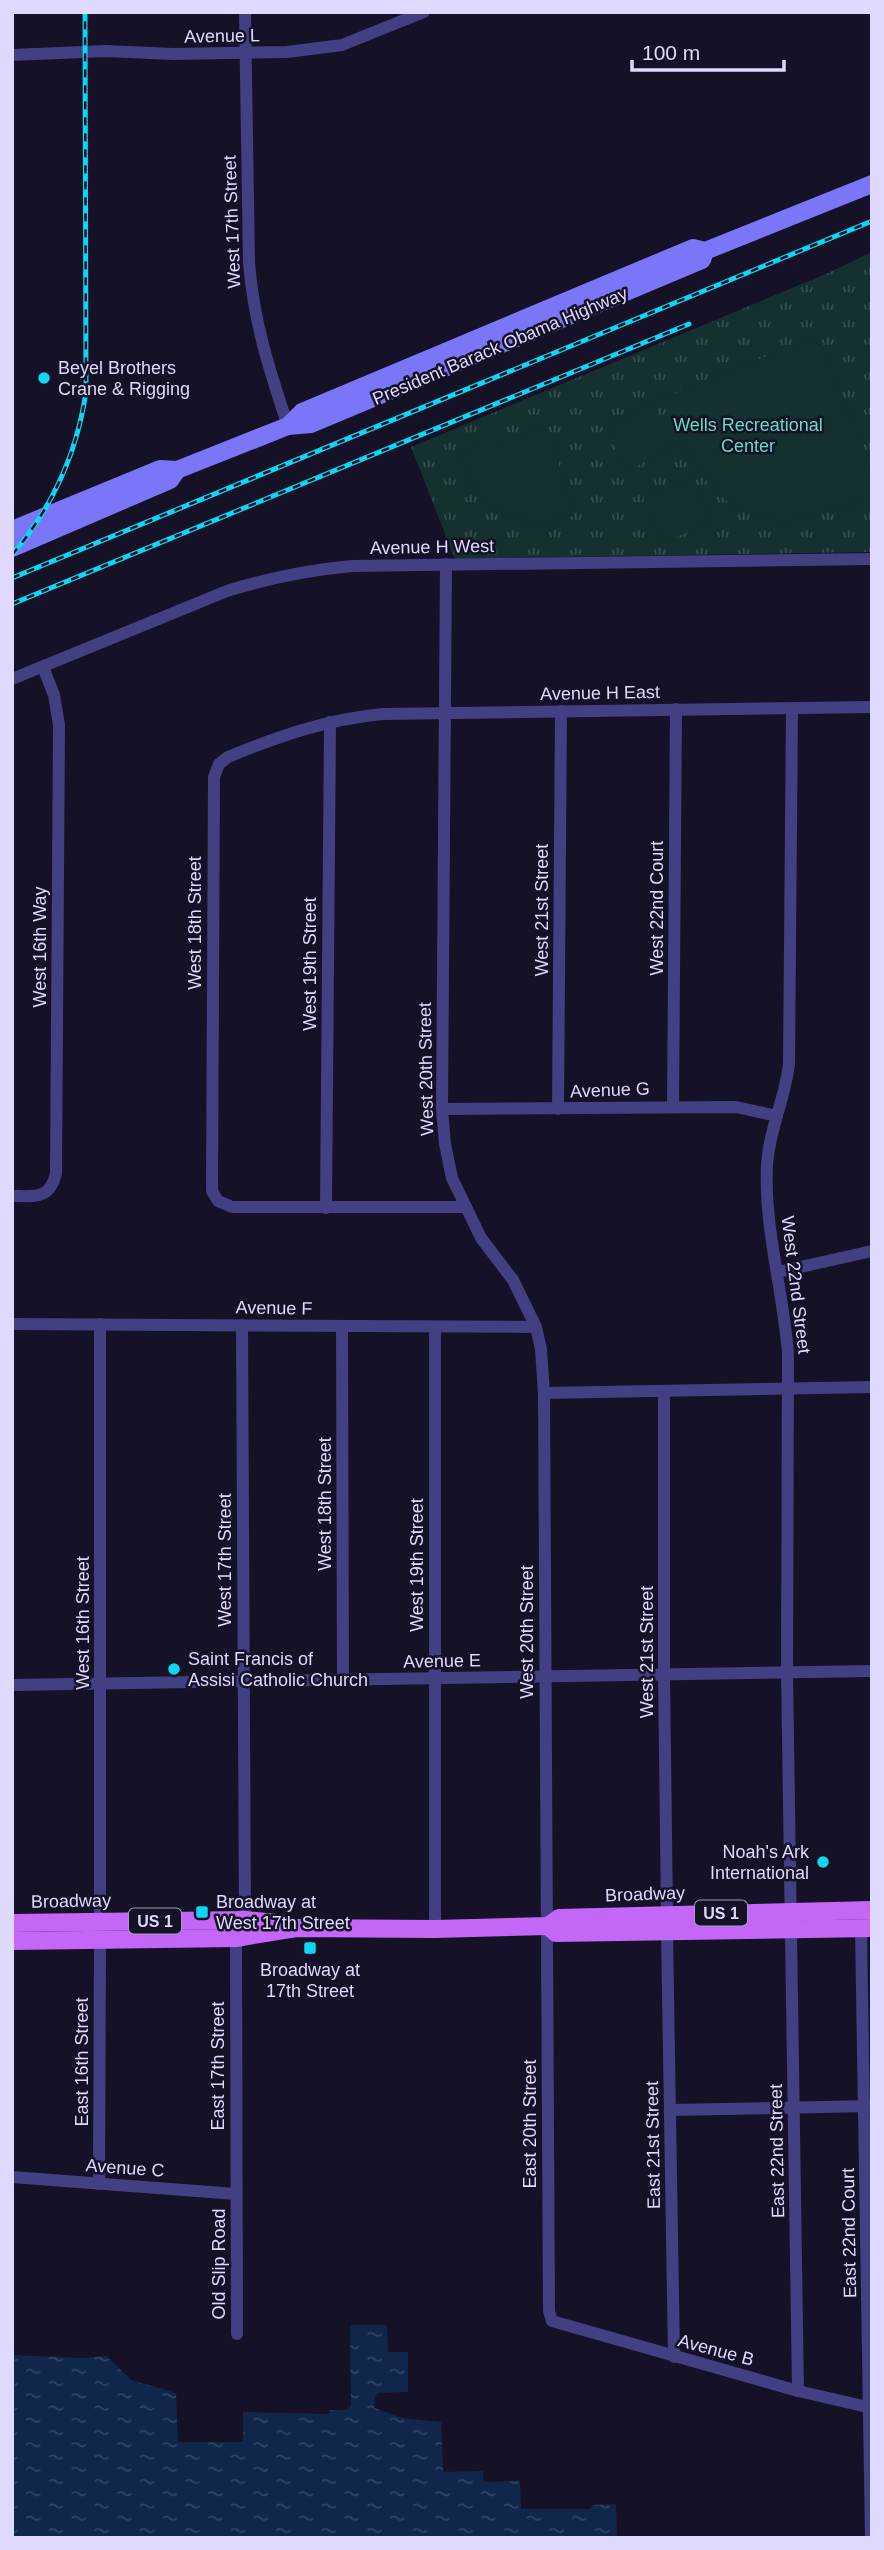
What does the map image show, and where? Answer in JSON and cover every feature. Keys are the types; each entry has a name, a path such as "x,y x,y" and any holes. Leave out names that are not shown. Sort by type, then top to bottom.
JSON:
{"main road":[{"name":"President Barack Obama Highway","path":"12,530 160,469 177,470 288,426 311,424 702,260 705,251 872,184"},
{"name":"President Barack Obama Highway","path":"12,548 170,480 177,470"},
{"name":"Broadway","path":"667,1923 792,1911 872,1910"},
{"name":"Broadway","path":"12,1923 100,1931 236,1938 296,1928 435,1929 548,1926 559,1918 792,1930 867,1928"},
{"name":"Broadway","path":"12,1941 245,1920 282,1922 296,1928"}],"street":[{"name":"West 17th Street","path":"245,12 251,293 261,346 288,426"},
{"name":"Avenue L","path":"12,55 106,51 287,52 342,46 424,12"},
{"name":"Avenue H West","path":"12,679 199,602 258,581 289,574 352,566 872,559"},
{"name":"West 20th Street","path":"446,564 442,1109 452,1178 481,1238 519,1289 536,1326 541,1349 544,1393 544,1677 548,1926"},
{"name":"West 16th Way","path":"12,1196 44,1194 54,1183 56,1173 60,725 54,695 43,667"},
{"name":"Avenue H East","path":"330,722 383,714 445,712 872,707"},
{"name":"West 22nd Street","path":"792,708 789,1064 785,1090 772,1131 767,1167 770,1224 786,1319 789,1389 787,1673 792,1911"},
{"name":"West 22nd Court","path":"673,1106 676,709"},
{"name":"West 21st Street","path":"558,1109 561,711"},
{"name":"West 18th Street","path":"326,1208 232,1207 218,1201 211,1184 215,770 228,757 278,737 330,722"},
{"name":"West 19th Street","path":"326,1208 330,722"},
{"name":"Avenue G","path":"442,1109 736,1107 777,1116"},
{"path":"326,1208 466,1208"},
{"path":"778,1272 872,1251"},
{"name":"Avenue F","path":"12,1324 536,1326"},
{"name":"West 16th Street","path":"100,1324 100,1931"},
{"name":"West 17th Street","path":"242,1325 245,1920"},
{"name":"West 18th Street","path":"341,1326 343,1681"},
{"name":"West 19th Street","path":"435,1327 435,1929"},
{"path":"544,1393 872,1387"},
{"name":"West 21st Street","path":"664,1391 667,1923"},
{"name":"Avenue E","path":"12,1685 872,1671"},
{"name":"East 22nd Street","path":"792,1911 798,2390"},
{"name":"East 21st Street","path":"667,1923 674,2357"},
{"name":"East 20th Street","path":"548,1926 549,2298 552,2321"},
{"name":"East 22nd Court","path":"867,1928 871,2538"},
{"name":"East 16th Street","path":"99,2184 100,1931"},
{"name":"East 17th Street","path":"236,1938 236,2194"},
{"path":"670,2110 868,2106"},
{"name":"Avenue C","path":"12,2177 236,2194"},
{"name":"Old Slip Road","path":"236,2194 237,2334"},
{"name":"Avenue B","path":"552,2321 674,2357 870,2407"}],"green space":[{"name":"Wells Recreational Center","path":"872,252 872,552 455,559 411,447 828,273"},
{"path":"809,339 822,346 872,472 872,497 788,521 767,519 747,513 714,489 689,455 660,399"},
{"path":"652,402 675,444 628,471 604,428"},
{"path":"538,430 550,433 573,516 549,522 517,519 499,511 483,499 466,472 459,452"},
{"path":"694,477 712,522 662,543 643,498"}],"water":[{"path":"350,2325 387,2325 388,2352 408,2352 408,2392 378,2393 374,2408 403,2418 441,2422 443,2472 483,2471 484,2482 520,2481 521,2509 591,2509 592,2505 616,2504 617,2538 12,2538 12,2355 82,2358 107,2356 131,2380 176,2393 178,2442 243,2442 243,2412 329,2414 329,2410 347,2410 351,2405"}],"railway":[{"path":"12,555 39,518 61,479 76,437 86,392 85,12"},
{"path":"12,578 872,221"},
{"path":"12,604 689,324"}],"place":[{"name":"Beyel Brothers Crane & Rigging","path":"44,378"},
{"name":"Saint Francis of Assisi Catholic Church","path":"174,1669"},
{"name":"Noah's Ark International","path":"823,1862"},
{"name":"Broadway at West 17th Street","path":"202,1912"},
{"name":"Broadway at 17th Street","path":"310,1948"}]}
